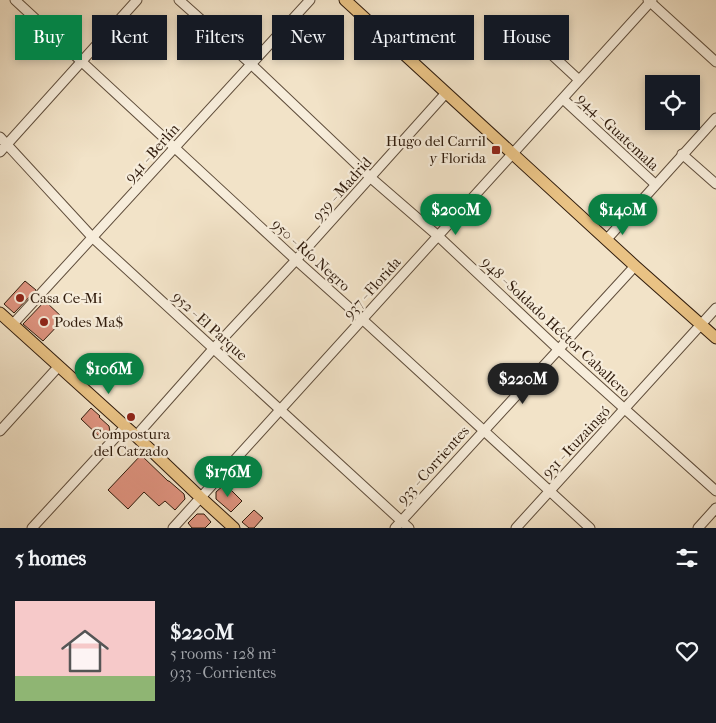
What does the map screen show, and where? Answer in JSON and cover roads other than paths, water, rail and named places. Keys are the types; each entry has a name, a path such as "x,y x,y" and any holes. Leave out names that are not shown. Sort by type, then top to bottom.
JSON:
{"main road":[{"path":"345,0 716,338"},
{"path":"0,313 234,528"}],"street":[{"name":"950 - Río Negro","path":"15,0 590,528"},
{"path":"0,152 137,0"},
{"name":"948 - Soldado Héctor Caballero","path":"179,0 252,65 371,178 438,236 716,491"},
{"name":"941 - Berlín","path":"13,324 310,0"},
{"path":"650,1 716,62"},
{"name":"937 - Florida","path":"173,528 650,1"},
{"name":"944 - Guatemala","path":"557,60 579,80"},
{"name":"939 - Madrid","path":"136,436 446,93"},
{"name":"944 - Guatemala","path":"562,99 655,184"},
{"path":"606,239 716,118"},
{"name":"952 - El Parque","path":"0,137 93,238 281,410 398,524 409,528"},
{"name":"944 - Guatemala","path":"682,154 716,184"},
{"name":"933 - Corrientes","path":"398,524 635,266"},
{"name":"931 - Ituzaingó","path":"516,528 716,308"},
{"path":"0,431 59,366"},
{"path":"32,528 125,427"},
{"path":"698,528 716,508"}],"place":[{"name":"Hugo del Carril y Florida","path":"496,150"},
{"name":"Casa Ce-Mi","path":"20,298"},
{"name":"Podes Ma$","path":"44,322"},
{"name":"Compostura del Catzado","path":"131,417"}]}
